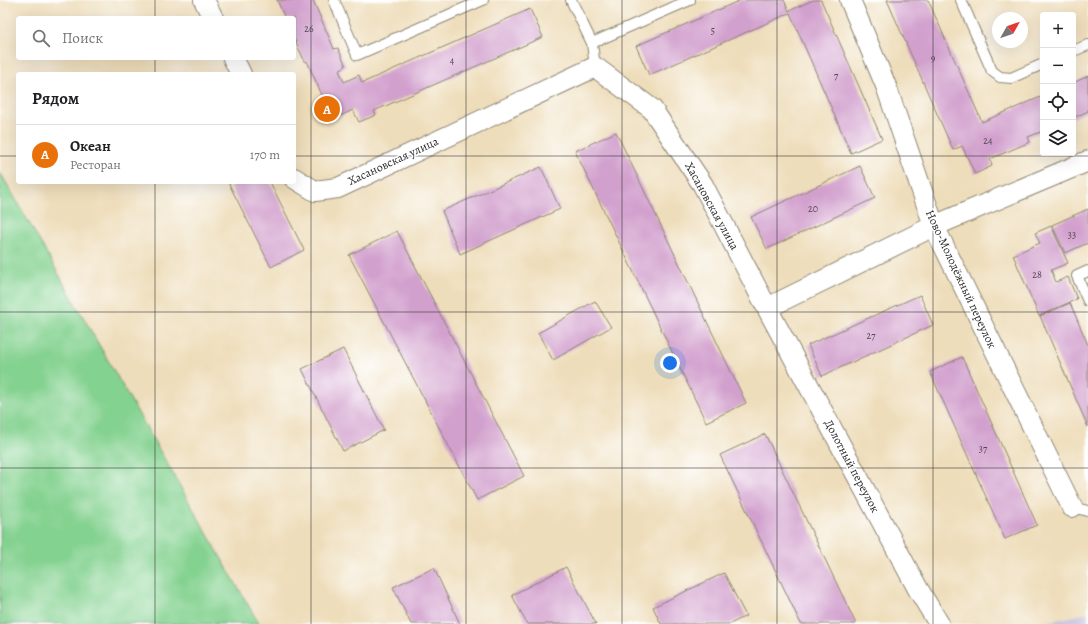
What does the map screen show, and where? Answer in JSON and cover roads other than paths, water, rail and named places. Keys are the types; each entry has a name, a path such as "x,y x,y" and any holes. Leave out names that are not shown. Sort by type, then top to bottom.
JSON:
{"street":[{"path":"204,0 212,16"},
{"name":"Ново-Молодёжный переулок","path":"850,0 886,86 934,226 1080,509"},
{"path":"234,60 240,72"},
{"name":"Хасановская улица","path":"296,179 315,191 338,188 595,67 652,109 703,185 767,308"},
{"path":"767,308 934,226 1088,161"},
{"name":"Долотный переулок","path":"767,308 918,589 939,624"}],"lane":[{"path":"334,0 357,54 483,0"},
{"path":"571,0 592,43 595,67"},
{"path":"592,43 690,0"},
{"path":"961,0 992,71 1000,77 1011,78 1040,65"},
{"path":"1076,50 1088,45"},
{"path":"1088,271 1077,276 1088,301"}],"place":[{"name":"Океан","path":"327,109"}]}
